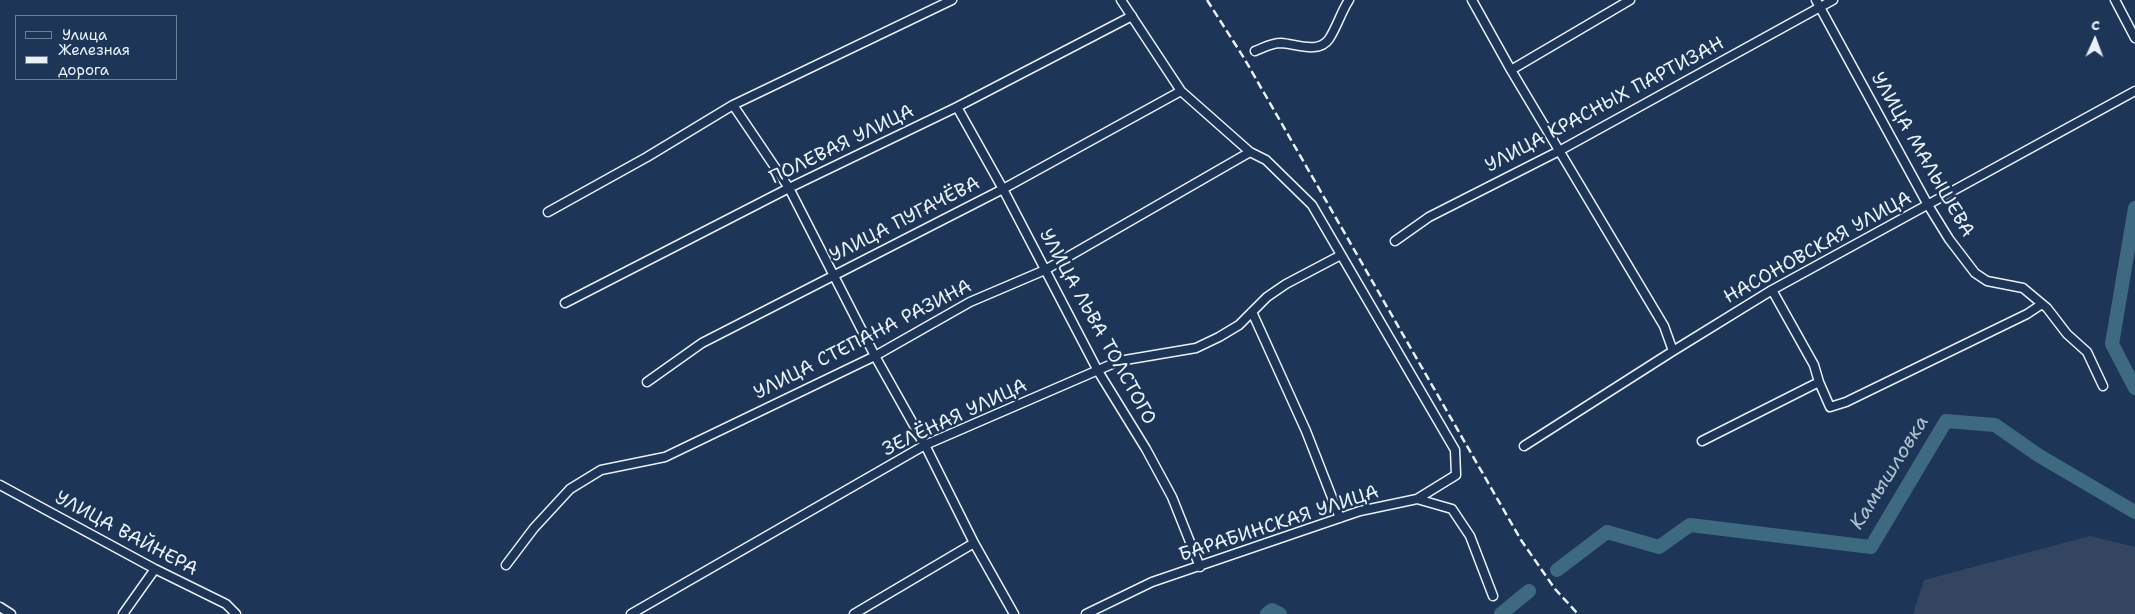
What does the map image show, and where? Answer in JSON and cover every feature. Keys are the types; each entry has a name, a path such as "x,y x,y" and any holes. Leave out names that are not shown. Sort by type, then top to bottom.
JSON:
{"street":[{"path":"548,212 647,157 733,105 952,0"},
{"path":"1121,0 1181,92 1250,152 1266,160 1312,205 1455,450 1456,475 1418,499"},
{"path":"1254,51 1268,45 1280,43 1307,47 1318,46 1329,40 1349,0"},
{"path":"1472,0 1510,70 1664,326 1673,351"},
{"path":"1510,70 1630,0"},
{"name":"УЛИЦА КРАСНЫХ ПАРТИЗАН","path":"1395,241 1429,217 1559,151 1818,4 1832,0"},
{"path":"2115,0 2135,38"},
{"name":"УЛИЦА МАЛЫШЕВА","path":"1818,4 1928,205 1949,239 1975,273 1987,281 2023,288 2042,304 2067,334 2087,352 2102,386"},
{"name":"ПОЛЕВАЯ УЛИЦА","path":"565,302 789,188 957,107 1132,16"},
{"name":"НАСОНОВСКАЯ УЛИЦА","path":"1524,446 1772,290 2135,91"},
{"name":"УЛИЦА ПУГАЧЁВА","path":"647,382 702,343 1003,189 1181,92"},
{"path":"733,105 789,188 875,356 925,445 974,543 1014,614"},
{"name":"УЛИЦА ЛЬВА ТОЛСТОГО","path":"957,107 1003,189 1098,371 1146,449 1172,497 1200,567"},
{"name":"УЛИЦА СТЕПАНА РАЗИНА","path":"506,565 534,528 570,489 601,470 665,457 875,356 970,302 1045,270 1250,152"},
{"name":"ЗЕЛЁНАЯ УЛИЦА","path":"631,614 925,445 1118,361 1196,348 1239,325 1267,296 1341,255"},
{"path":"1772,290 1814,365 1830,407 1846,402 2027,314 2042,304"},
{"path":"1252,312 1306,431 1340,518"},
{"path":"1702,441 1819,382"},
{"name":"УЛИЦА ВАЙНЕРА","path":"0,485 155,569 226,604 236,614"},
{"name":"БАРАБИНСКАЯ УЛИЦА","path":"1086,614 1152,582 1360,511 1418,499 1452,509 1470,536 1493,596"},
{"path":"854,614 974,543"},
{"path":"123,614 155,569"},
{"path":"0,607 11,614"}],"shaded area":[{"path":"2090,536 2135,547 2135,614 1913,614 1924,580"}],"waterway":[{"name":"Камышловка","path":"2135,208 2112,344 2135,388"},
{"name":"Камышловка","path":"1557,570 1607,532 1659,547 1690,525 1871,547 1946,421 1995,425 2038,455 2135,512"},
{"name":"Камышловка","path":"1501,614 1529,591"},
{"name":"Камышловка","path":"1267,614 1272,610 1280,614"}],"railway":[{"path":"1207,0 1244,58 1521,540 1555,589 1578,614"}]}
